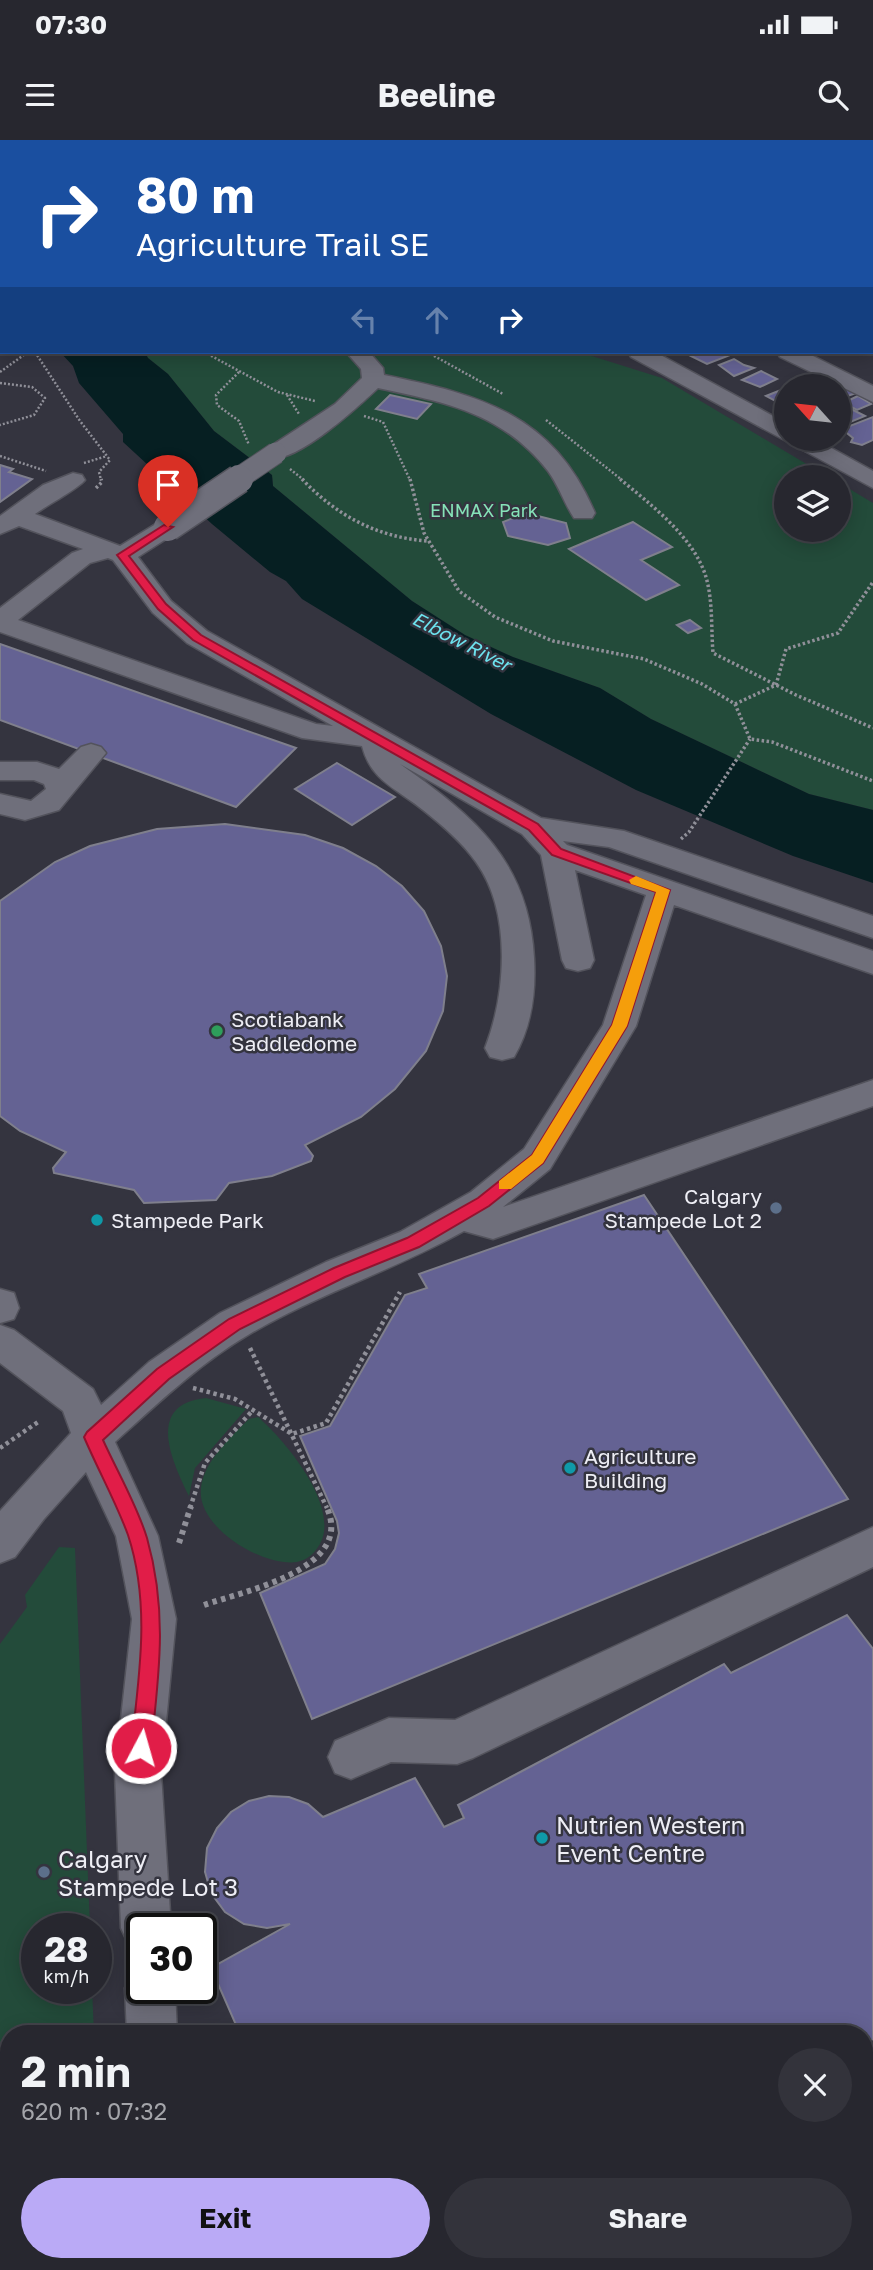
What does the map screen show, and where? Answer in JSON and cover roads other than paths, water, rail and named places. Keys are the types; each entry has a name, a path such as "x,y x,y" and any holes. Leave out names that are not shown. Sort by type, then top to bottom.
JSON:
{"street":[{"path":"359,354 372,368 373,380"},
{"path":"643,354 774,426"},
{"path":"792,354 873,396"},
{"path":"0,622 81,558 116,552 168,527 343,409 373,380"},
{"path":"373,380 484,408 518,431 548,457 576,492 583,513"},
{"path":"821,452 873,481"},
{"path":"8,522 52,490 80,486"},
{"path":"8,522 116,552 162,607 197,637 533,827 556,852 873,963"},
{"path":"0,622 312,732 375,739"},
{"path":"375,739 382,765 435,802 489,858 510,905 520,963 516,1007 502,1048"},
{"path":"0,771 37,771 60,764 84,751 54,802 37,810 14,811 0,803"},
{"path":"37,771 57,779 61,790"},
{"path":"533,827 613,838 873,927"},
{"path":"556,852 578,960"},
{"path":"0,1544 29,1506 93,1437 163,1374 234,1324 339,1273 413,1242 484,1202 537,1159 620,1026 663,890"},
{"path":"460,1215 493,1225 873,1093"},
{"path":"0,1341 74,1394 137,1536 154,1619 138,1773 145,1913"},
{"path":"351,1757 389,1740 457,1742 873,1546"},
{"path":"151,2004 152,2025"}],"water":[{"name":"Elbow River","path":"62,354 146,354 168,374 214,431 272,475 273,486 412,601 465,635 513,657 600,688 651,719 809,794 873,810 873,883 793,856 636,790 491,714 302,599 286,581 270,572 212,524 123,442 123,434 79,383 73,366"}],"place":[{"name":"Scotiabank Saddledome","path":"217,1031"},
{"name":"Calgary Stampede Lot 2","path":"776,1208"},
{"name":"Stampede Park","path":"97,1220"},
{"name":"Agriculture Building","path":"570,1468"},
{"name":"Nutrien Western Event Centre","path":"542,1838"},
{"name":"Calgary Stampede Lot 3","path":"44,1872"}],"park label":[{"name":"ENMAX Park","path":"484,510"}]}
